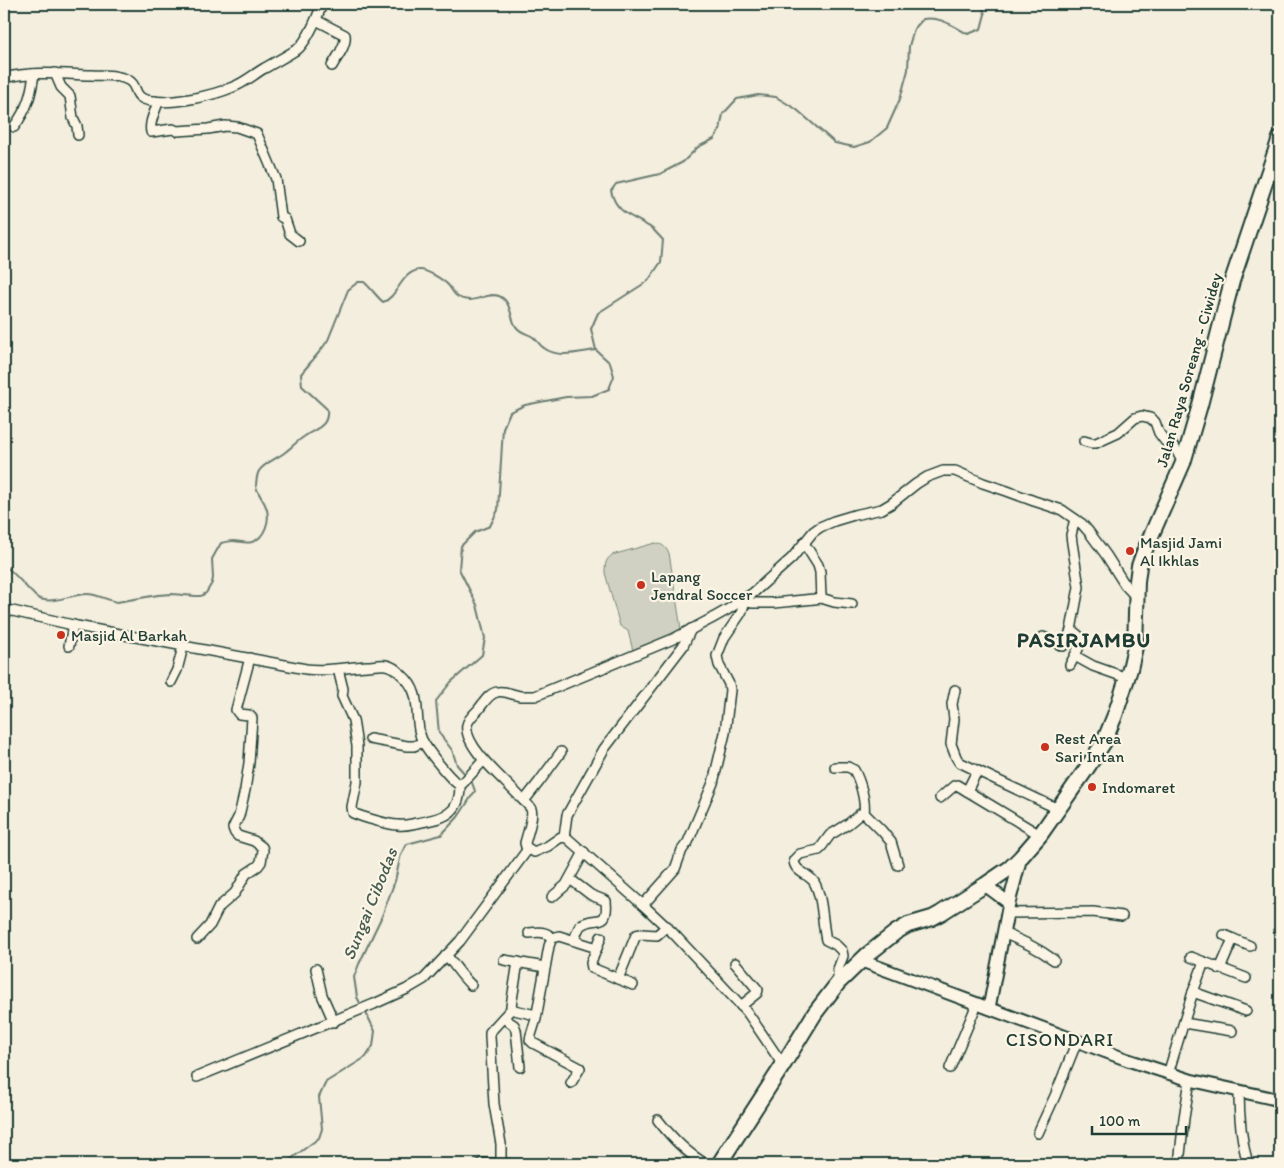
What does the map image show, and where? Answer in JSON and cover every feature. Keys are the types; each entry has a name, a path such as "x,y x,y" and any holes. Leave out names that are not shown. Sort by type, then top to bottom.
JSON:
{"highway":[{"name":"Jalan Raya Soreang - Ciwidey","path":"719,1164 815,1013 838,983 896,932 908,925 932,918 1010,868 1040,835 1104,742 1128,678 1135,648 1137,582 1144,552 1183,463 1232,281 1280,138"}],"main road":[{"path":"989,1008 1008,908 1021,857"},
{"path":"985,885 1008,908"},
{"path":"862,961 1168,1074 1280,1100"}],"street":[{"path":"4,78 16,75 55,73 117,76 129,80 140,97 155,101 190,98 234,86 299,48 316,20 322,4"},
{"path":"316,20 345,35 344,43 332,66"},
{"path":"55,73 61,87 70,96 78,135"},
{"path":"14,128 28,101 34,74"},
{"path":"155,101 157,105 151,120 151,132 173,129 177,131 201,130 226,126 237,127 257,134 276,179 281,217 285,219 290,234 298,241"},
{"path":"1084,441 1091,444 1096,443 1118,433 1135,418 1142,416 1150,418 1155,422 1160,433 1175,448 1183,463"},
{"path":"564,837 538,851 534,852 528,849 526,843 532,812 530,808 509,785 480,765 467,733 467,727 474,713 490,694 502,691 519,696 535,696 673,639 743,601 792,558 813,532 820,527 854,515 882,509 927,477 943,471 955,471 983,483 1062,510 1075,518 1089,532 1125,585 1137,598"},
{"path":"1043,637 1063,646 1071,630 1079,587 1071,535 1075,518"},
{"path":"804,543 818,565 820,572 820,598"},
{"path":"743,601 774,603 820,598 852,604"},
{"path":"643,905 675,869 713,784 724,733 730,690 728,679 719,665 717,656 724,638 740,613 743,601"},
{"path":"5,612 316,671 388,665 405,677 412,687 417,700 420,732 424,742 453,780 463,782"},
{"path":"69,646 73,625"},
{"path":"564,837 567,815 604,749 683,646 692,629"},
{"path":"1070,665 1075,656 1080,637 1071,630"},
{"path":"170,682 177,670 183,647"},
{"path":"1075,656 1093,666 1128,678"},
{"path":"197,939 210,925 219,907 235,893 246,874 258,866 263,850 254,841 238,836 233,828 241,809 251,750 252,718 251,716 239,714 236,710 250,658"},
{"path":"338,669 343,689 342,696 353,720 357,746 357,782 352,807 353,813 397,825 409,825 437,819 448,814 457,804 463,782 480,765"},
{"path":"955,690 952,704 954,719 951,739 952,749 959,762 1058,808"},
{"path":"370,739 407,746 414,746 424,742"},
{"path":"524,801 561,752"},
{"path":"835,767 848,767 854,770 862,792 864,813 882,830 891,842 898,865"},
{"path":"967,791 977,770"},
{"path":"940,798 957,785 1040,835"},
{"path":"838,983 838,969 843,956 842,951 836,944 826,940 816,885 812,879 794,866 793,862 800,854 819,850 830,835 864,813"},
{"path":"564,837 584,852 667,926 741,1006 783,1065"},
{"path":"197,1077 334,1022 407,989 424,979 460,941 528,849"},
{"path":"552,897 563,889 584,852"},
{"path":"570,879 591,895 606,901 607,908 606,916 603,919 581,925 574,940"},
{"path":"1008,908 1093,912 1122,916"},
{"path":"618,979 636,935 657,935 667,926"},
{"path":"530,932 541,932 552,938"},
{"path":"1003,933 1027,942 1054,960"},
{"path":"552,938 559,936 597,948"},
{"path":"601,937 591,963 592,968 633,985"},
{"path":"1220,968 1228,937 1250,946"},
{"path":"519,1050 530,1040 552,938"},
{"path":"446,955 460,975 471,985"},
{"path":"1192,957 1246,978"},
{"path":"504,960 545,967"},
{"path":"501,1164 494,1104 490,1032 512,1008 518,962"},
{"path":"1168,1074 1204,962"},
{"path":"735,963 758,990 741,1006"},
{"path":"316,969 322,995 334,1022"},
{"path":"1194,992 1246,1011"},
{"path":"950,1068 977,1004"},
{"path":"512,1008 536,1015"},
{"path":"503,1018 514,1025 516,1030 520,1067"},
{"path":"1184,1023 1232,1031"},
{"path":"530,1040 532,1044 580,1068 571,1083"},
{"path":"1038,1133 1077,1041"},
{"path":"1178,1164 1190,1080"},
{"path":"1239,1090 1241,1134 1248,1164"},
{"path":"658,1120 682,1148 706,1164"},
{"path":"482,1164 511,1164"}],"shaded area":[{"name":"Lapang Jendral Soccer","path":"655,543 664,546 669,553 681,629 680,632 633,651 628,631 620,626 605,573 605,565 612,555"}],"waterway":[{"name":"Sungai Cibodas","path":"466,775 457,765 452,750 439,733 436,701 451,682 482,655 485,638 477,605 459,569 461,546 475,532 490,526 498,510 503,428 510,412 525,405 566,397 592,396 609,389 614,376 610,363 596,350 591,329 598,313 648,281 661,262 663,240 650,227 625,213 613,198 611,191 616,184 660,174 683,162 698,147 714,139 720,130 723,114 737,99 758,95 776,97 796,109 835,143 854,147 870,142 887,128 900,99 908,70 909,46 914,29 923,19 929,18 946,22 968,34 981,29 985,14 981,4"},
{"path":"4,568 6,567 10,570 33,594 40,599 46,600 58,600 87,594 117,602 158,595 201,596 206,593 213,578 212,559 221,543 232,541 252,542 260,537 266,527 267,512 256,486 259,471 321,426 326,420 327,409 302,386 301,374 328,340 348,290 358,282 364,282 383,302 392,295 408,275 419,270 426,271 443,281 456,296 464,299 469,300 489,295 503,298 508,305 517,328 533,337 550,351 569,354 596,350"},
{"name":"Sungai Cibodas","path":"361,1005 357,997 354,977 382,916 395,881 401,854 407,844 441,835 458,817 475,791 471,780"},
{"name":"Sungai Cibodas","path":"287,1164 319,1138 322,1129 319,1097 326,1082 366,1057 373,1046 375,1031 365,1011"}],"place":[{"name":"Masjid Jami Al Ikhlas","path":"1130,551"},
{"name":"Lapang Jendral Soccer","path":"641,585"},
{"name":"Masjid Al Barkah","path":"61,635"},
{"name":"Rest Area Sari Intan","path":"1045,747"},
{"name":"Indomaret","path":"1092,787"}],"district":[{"name":"PASIRJAMBU","path":"1084,639"},
{"name":"CISONDARI","path":"1060,1039"}]}
